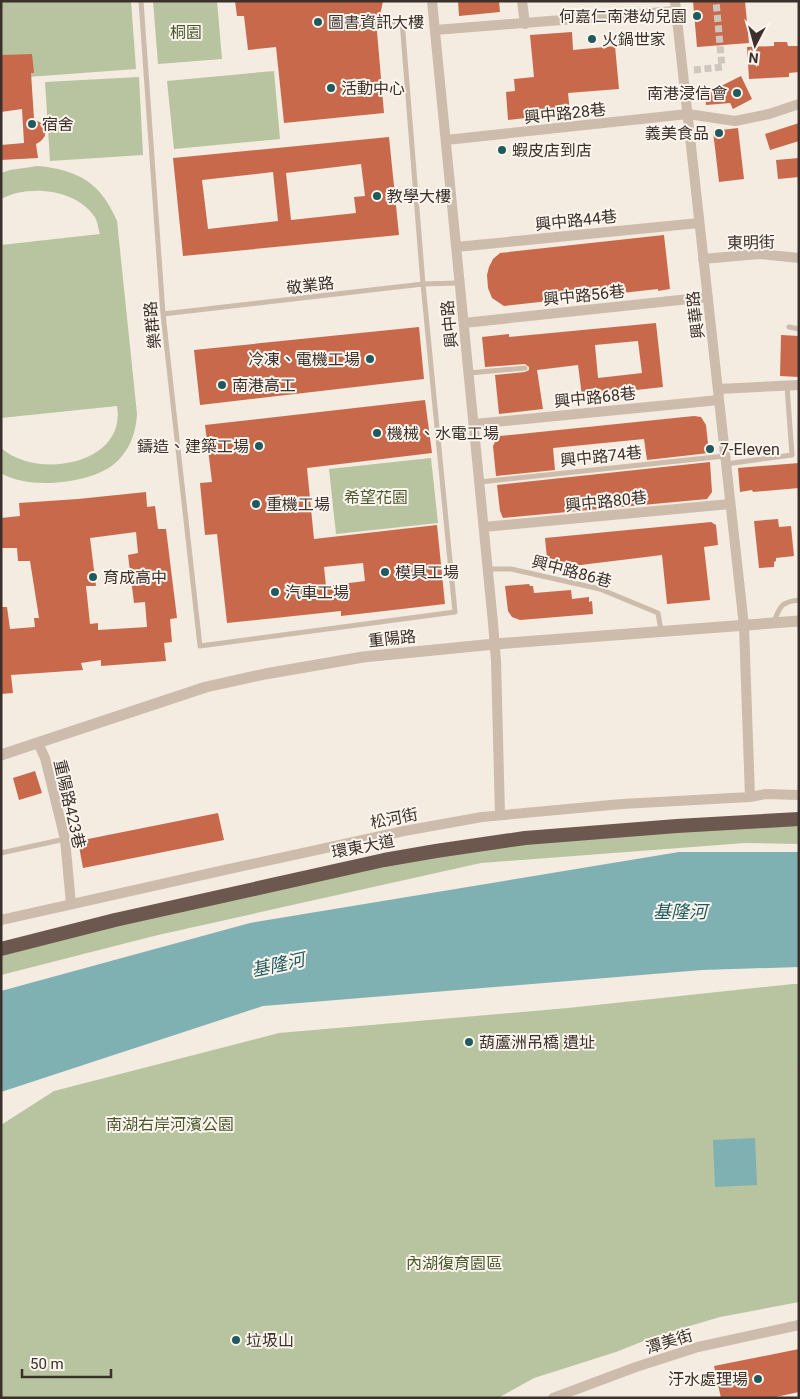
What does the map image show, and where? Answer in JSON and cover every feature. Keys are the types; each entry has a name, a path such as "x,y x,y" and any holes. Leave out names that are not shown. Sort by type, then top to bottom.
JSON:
{"highway":[{"name":"環東大道","path":"1,948 76,928 211,900 312,874 469,844 600,832 799,819"}],"street":[{"name":"興中路","path":"432,1 495,644 500,816"},
{"path":"522,1 524,24"},
{"path":"435,30 524,24 676,6"},
{"name":"興華路","path":"676,6 744,626 750,797"},
{"name":"興中路28巷","path":"446,140 688,114 735,121 769,114 799,104"},
{"name":"興中路44巷","path":"456,247 699,223"},
{"name":"東明街","path":"703,259 759,254 799,258"},
{"name":"興中路56巷","path":"464,323 708,297"},
{"name":"興中路68巷","path":"474,424 787,385 799,386"},
{"name":"興中路80巷","path":"484,528 730,504"},
{"name":"重陽路","path":"1,755 206,687 265,674 363,658 495,644 799,621"},
{"name":"重陽路423巷","path":"38,743 45,758 65,839 71,904"},
{"name":"松河街","path":"1,920 404,831 482,817 622,804 750,797 766,794 799,795"},
{"name":"潭美街","path":"552,1398 636,1366 698,1347 799,1325"}],"lane":[{"name":"樂群路","path":"141,1 163,314 200,646 455,612 423,284"},
{"path":"384,23 402,21 423,284"},
{"name":"敬業路","path":"163,314 423,284 460,282"},
{"path":"788,328 799,329"},
{"path":"469,373 525,368"},
{"path":"787,385 792,455"},
{"name":"興中路74巷","path":"480,482 726,460 799,456"},
{"name":"興中路86巷","path":"488,569 511,569 600,589 658,613 661,631"},
{"path":"773,624 780,606 788,601 799,600"},
{"path":"1,853 65,839"}],"green space":[{"path":"1,1 131,1 136,69 1,79"},
{"name":"桐園","path":"153,1 217,1 222,59 158,64"},
{"path":"274,71 280,139 174,149 167,81"},
{"path":"139,77 143,155 50,161 45,82"},
{"path":"38,166 65,171 87,181 104,197 117,221 137,414 131,442 119,460 113,465 89,477 42,483 26,482 1,473 1,448 17,458 36,463 56,464 76,461 94,454 108,442 116,426 117,406 1,418 1,245 100,234 95,218 86,207 64,195 38,191 12,194 1,199 1,173"},
{"name":"希望花園","path":"431,458 438,523 336,534 329,469"},
{"path":"799,821 799,844 745,843 481,863 158,935 1,975 1,954 86,930 442,851"},
{"name":"內湖復育園區","path":"799,984 799,1302 720,1317 659,1335 616,1352 534,1378 498,1398 1,1398 1,1125 54,1091 279,1033 568,1008"}],"water":[{"name":"基隆河","path":"679,852 799,852 799,967 702,970 263,1006 1,1092 1,991 250,923"},
{"path":"755,1138 757,1185 715,1187 713,1140"}],"building":[{"path":"235,1 383,1 381,11 376,20 384,113 284,123 276,47 248,50 244,16 237,16"},
{"path":"458,1 499,1 500,12 459,16"},
{"path":"693,1 745,1 749,43 697,47"},
{"path":"572,32 573,50 615,46 619,89 568,93 570,113 508,120 506,92 515,91 514,79 534,77 530,35"},
{"path":"774,42 787,42 788,46 799,46 799,72 789,73 789,77 749,79 747,47 774,46"},
{"name":"宿舍","path":"32,54 34,73 31,73 34,119 44,126 45,136 36,144 38,158 1,160 1,145 24,143 22,109 1,112 1,55"},
{"name":"南港浸信會","path":"741,76 752,99 733,109 730,103 706,105 705,92 723,91 721,86"},
{"path":"799,123 799,141 770,150 765,134"},
{"path":"738,128 744,179 719,182 713,131"},
{"name":"教學大樓","path":"389,137 399,235 183,256 173,158","holes":["361,164 365,196 354,197 356,213 291,220 286,173","273,172 278,221 208,229 202,180"]},
{"path":"799,158 799,177 778,179 776,160"},
{"path":"664,235 670,289 504,306 492,298 488,288 487,275 489,267 493,259 500,253"},
{"path":"656,323 663,387 582,396 578,365 537,370 543,409 499,414 495,375 525,372 529,370 529,367 525,364 485,367 482,337 509,334 509,337","holes":["638,341 642,373 598,378 595,345"]},
{"path":"419,327 424,379 200,405 194,350"},
{"path":"781,335 799,336 799,377 780,376"},
{"path":"425,400 432,453 307,468 314,539 437,525 445,604 341,616 341,611 227,623 217,534 205,535 200,483 212,482 205,425","holes":["363,563 365,581 326,586 324,567"]},
{"path":"694,416 701,417 706,425 709,453 647,460 644,439 553,448 555,470 496,476 493,446 500,436"},
{"path":"710,462 712,492 707,499 503,518 500,511 497,485"},
{"path":"799,463 799,488 740,492 738,468"},
{"path":"146,492 147,507 155,506 158,529 166,529 177,618 170,619 172,642 164,643 166,661 101,666 101,660 81,663 83,670 11,675 13,693 1,694 1,607 7,607 10,629 35,627 34,618 39,618 30,561 18,561 17,548 1,548 1,518 20,516 19,503","holes":["136,532 138,553 128,555 134,603 145,602 147,627 98,630 98,623 90,624 86,586 96,586 90,538"]},
{"path":"778,519 779,527 791,526 794,556 776,558 774,567 759,568 754,521"},
{"path":"711,522 716,525 718,545 704,547 710,600 667,604 662,555 548,569 545,538"},
{"path":"529,584 533,586 534,593 571,590 572,599 589,597 589,602 592,601 593,614 520,620 512,617 508,611 505,586"},
{"path":"35,771 42,793 19,800 13,778"},
{"path":"218,813 224,840 83,868 78,841"},
{"name":"汙水處理場","path":"799,1349 799,1392 771,1398 721,1398 714,1366"}],"tunnel":[{"path":"694,70 722,67 716,1"}],"place":[{"name":"何嘉仁南港幼兒園","path":"697,16"},
{"name":"圖書資訊大樓","path":"318,22"},
{"name":"火鍋世家","path":"592,39"},
{"name":"活動中心","path":"331,88"},
{"name":"南港浸信會","path":"737,93"},
{"name":"宿舍","path":"32,124"},
{"name":"義美食品","path":"719,133"},
{"name":"蝦皮店到店","path":"502,150"},
{"name":"教學大樓","path":"377,196"},
{"name":"冷凍、電機工場","path":"370,359"},
{"name":"南港高工","path":"222,385"},
{"name":"機械、水電工場","path":"377,433"},
{"name":"鑄造、建築工場","path":"259,446"},
{"name":"7-Eleven","path":"710,449"},
{"name":"重機工場","path":"256,504"},
{"name":"模具工場","path":"385,572"},
{"name":"育成高中","path":"93,577"},
{"name":"汽車工場","path":"275,592"},
{"name":"葫蘆洲吊橋 遺址","path":"469,1042"},
{"name":"垃圾山","path":"236,1340"},
{"name":"汙水處理場","path":"758,1379"}],"park label":[{"name":"南湖右岸河濱公園","path":"170,1124"}]}
